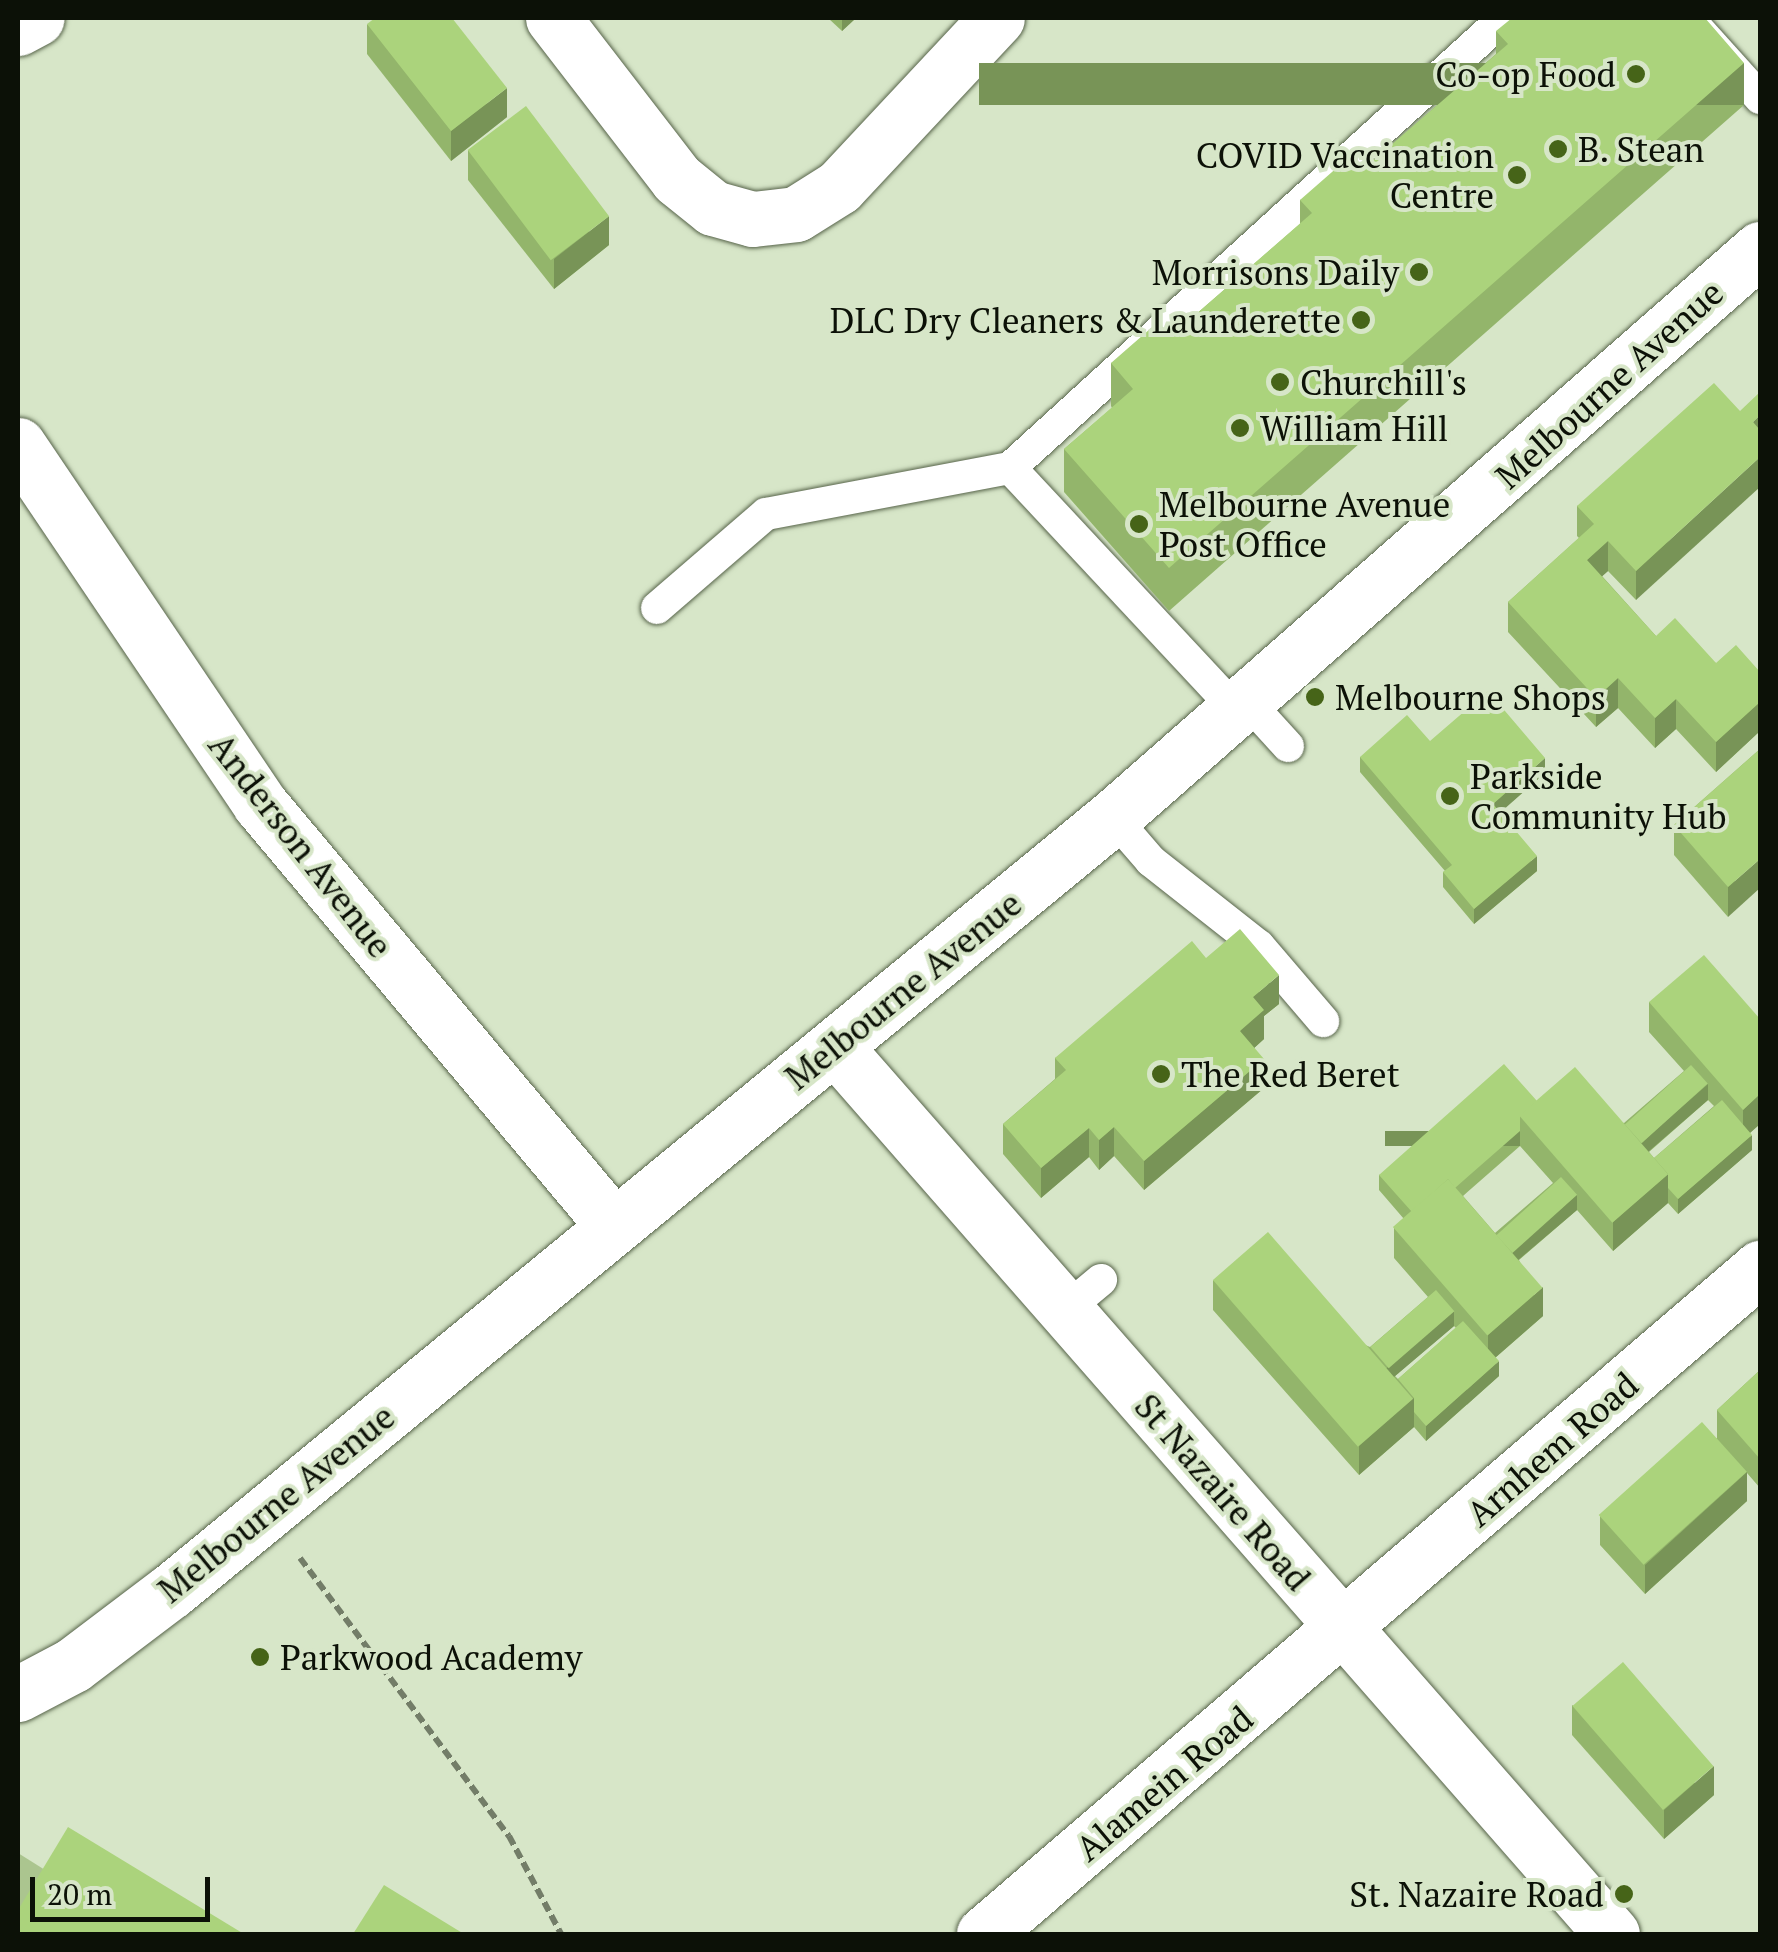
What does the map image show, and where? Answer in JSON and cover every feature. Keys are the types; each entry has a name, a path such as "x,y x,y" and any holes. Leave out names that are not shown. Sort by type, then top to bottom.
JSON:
{"street":[{"path":"18,28 37,18"},
{"path":"553,18 677,179 713,208 753,219 796,214 839,187 998,18"},
{"name":"Melbourne Avenue","path":"18,1694 74,1665 266,1512 1113,817 1760,249"},
{"name":"Anderson Avenue","path":"18,444 260,804 613,1224"},
{"name":"St Nazaire Road","path":"835,1047 1083,1295 1344,1632 1612,1934"},
{"name":"Arnhem Road","path":"1344,1632 1760,1268"},
{"name":"Alamein Road","path":"984,1934 1344,1632"}],"lane":[{"path":"657,608 766,514 1010,468 1504,18"},
{"path":"1688,18 1760,98"},
{"path":"1010,468 1242,705 1288,746"},
{"path":"1113,817 1151,860 1259,946 1323,1022"}],"path":[{"path":"266,1512 509,1836 561,1934"}],"green space":[{"path":"18,1853 53,1875 18,1933"}],"building":[{"path":"375,18 452,18 507,88 451,131 367,24"},
{"path":"1512,18 1705,18 1744,63 1169,568 1064,449 1133,389 1111,363 1158,322 1171,336 1312,213 1300,200 1348,158 1360,172 1508,44 1496,31"},
{"path":"526,106 609,216 551,260 468,150"},
{"path":"1714,383 1740,411 1760,392 1760,415 1753,422 1760,430 1760,457 1636,571 1608,541 1587,560 1656,636 1675,618 1716,663 1736,645 1760,672 1760,702 1716,742 1676,699 1655,718 1618,678 1596,698 1508,602 1594,524 1577,506"},
{"name":"Parkside Community Hub","path":"1488,691 1545,758 1493,804 1537,856 1474,909 1443,872 1452,865 1360,757 1407,715 1430,741"},
{"path":"1760,749 1760,859 1728,887 1674,825"},
{"name":"The Red Beret","path":"1240,929 1279,975 1253,997 1264,1010 1240,1031 1264,1059 1144,1161 1114,1127 1099,1140 1089,1128 1041,1168 1003,1124 1066,1070 1055,1058 1192,941 1206,958"},
{"path":"1704,955 1760,1019 1760,1094 1743,1110 1649,1002"},
{"path":"1504,1064 1537,1101 1520,1116 1520,1131 1455,1188 1448,1179 1412,1212 1379,1175"},
{"path":"1691,1065 1708,1084 1642,1143 1625,1125"},
{"path":"1575,1067 1668,1174 1612,1223 1519,1116"},
{"path":"1722,1100 1752,1135 1678,1199 1668,1188 1668,1174 1654,1158"},
{"path":"1561,1177 1577,1195 1512,1253 1496,1235"},
{"path":"1448,1179 1542,1288 1487,1336 1393,1227"},
{"path":"1268,1232 1413,1399 1358,1447 1213,1280"},
{"path":"1436,1290 1454,1311 1389,1368 1370,1347"},
{"path":"1463,1321 1499,1361 1426,1426 1414,1412 1414,1398 1398,1379"},
{"path":"1760,1370 1760,1459 1717,1410"},
{"path":"1702,1422 1747,1472 1644,1565 1599,1515"},
{"path":"1623,1662 1714,1766 1663,1810 1572,1706"},
{"path":"68,1827 244,1934 18,1934 18,1910"},
{"path":"384,1885 464,1934 353,1934"}],"place":[{"name":"Co-op Food","path":"1636,74"},
{"name":"B. Stean","path":"1558,149"},
{"name":"COVID Vaccination Centre","path":"1517,175"},
{"name":"Morrisons Daily","path":"1419,272"},
{"name":"DLC Dry Cleaners & Launderette","path":"1361,320"},
{"name":"Churchill's","path":"1280,382"},
{"name":"William Hill","path":"1240,428"},
{"name":"Melbourne Avenue Post Office","path":"1139,524"},
{"name":"Melbourne Shops","path":"1315,697"},
{"name":"Parkside Community Hub","path":"1450,796"},
{"name":"The Red Beret","path":"1161,1074"},
{"name":"Parkwood Academy","path":"260,1657"},
{"name":"St. Nazaire Road","path":"1624,1894"}]}
